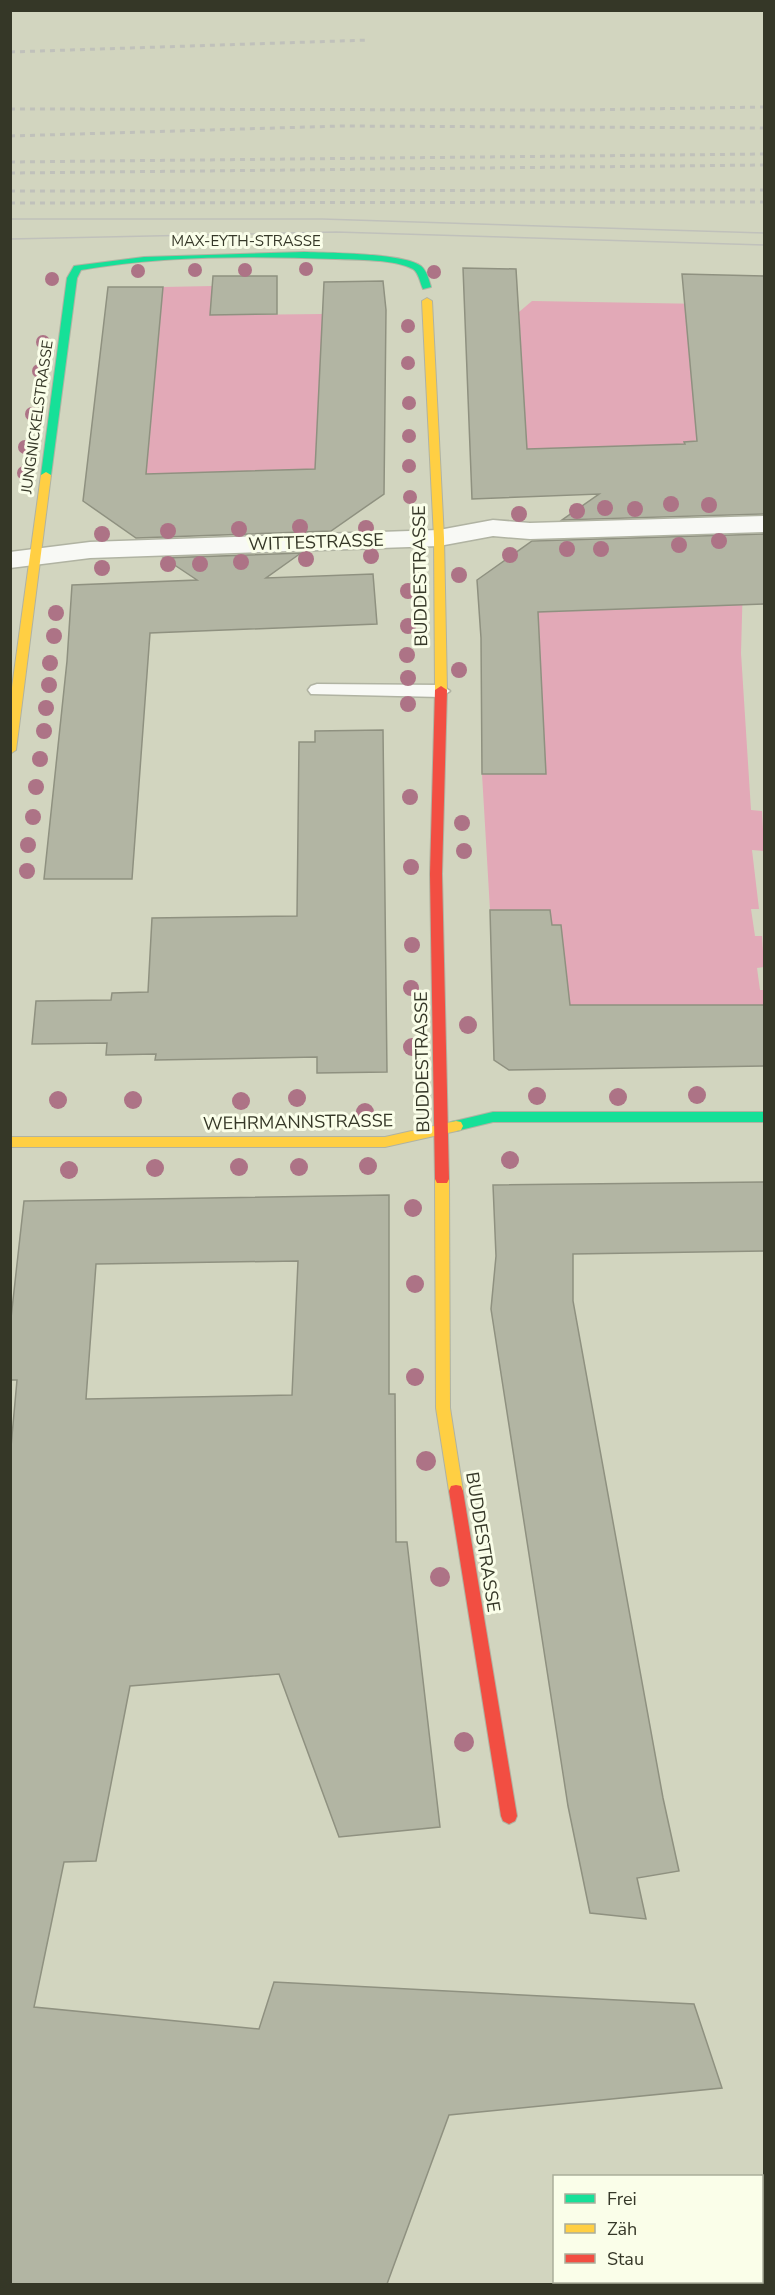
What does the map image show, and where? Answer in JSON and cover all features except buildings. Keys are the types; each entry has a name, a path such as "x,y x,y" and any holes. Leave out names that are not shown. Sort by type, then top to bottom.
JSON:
{"street":[{"name":"MAX-EYTH-STRASSE","path":"77,268 116,260 163,258 340,258 389,261 415,267"},
{"name":"BUDDESTRASSE","path":"415,267 424,275 426,294 439,538 441,691 436,874 442,1130 443,1408 509,1816"},
{"name":"JUNGNICKELSTRASSE","path":"10,750 23,559 72,278 77,268"},
{"name":"WITTESTRASSE","path":"23,559 90,550 439,538 493,528 531,531 765,524"},
{"name":"WEHRMANNSTRASSE","path":"10,1142 385,1143 493,1117 765,1117"}],"lane":[{"path":"317,690 441,691"}],"shaded area":[{"path":"212,286 212,296 227,315 323,314 331,469 146,474 163,287"},
{"path":"532,301 706,304 689,356 699,440 684,442 686,450 558,454 557,448 542,448 537,457 527,457 519,312"},
{"path":"743,580 741,653 751,810 762,811 764,847 764,851 752,850 759,909 751,909 755,936 762,936 764,967 757,968 760,990 764,990 764,1012 568,1012 561,925 552,925 550,910 490,910 482,774 546,774 538,612 733,605"}],"tram line":[{"path":"10,219 322,219 764,233"},
{"path":"10,239 336,232 764,245"}],"railway":[{"path":"10,52 369,40"},
{"path":"10,109 580,110 764,107"},
{"path":"10,136 342,126 764,128"},
{"path":"10,162 764,154"},
{"path":"10,173 764,165"},
{"path":"10,191 764,190"},
{"path":"10,203 764,202"}],"traffic: fast":[{"path":"46,475 72,278 77,268 103,263 194,257 249,255 354,257 393,261 416,267 422,273 426,287"},
{"path":"456,1126 493,1117 764,1117"}],"traffic: slow":[{"path":"427,301 439,538 441,690"},
{"path":"10,750 46,475"},
{"path":"10,1142 385,1142 456,1126"},
{"path":"442,1179 443,1408 456,1491"}],"traffic: jam":[{"path":"441,690 436,874 442,1179"},
{"path":"456,1491 509,1816"}]}
